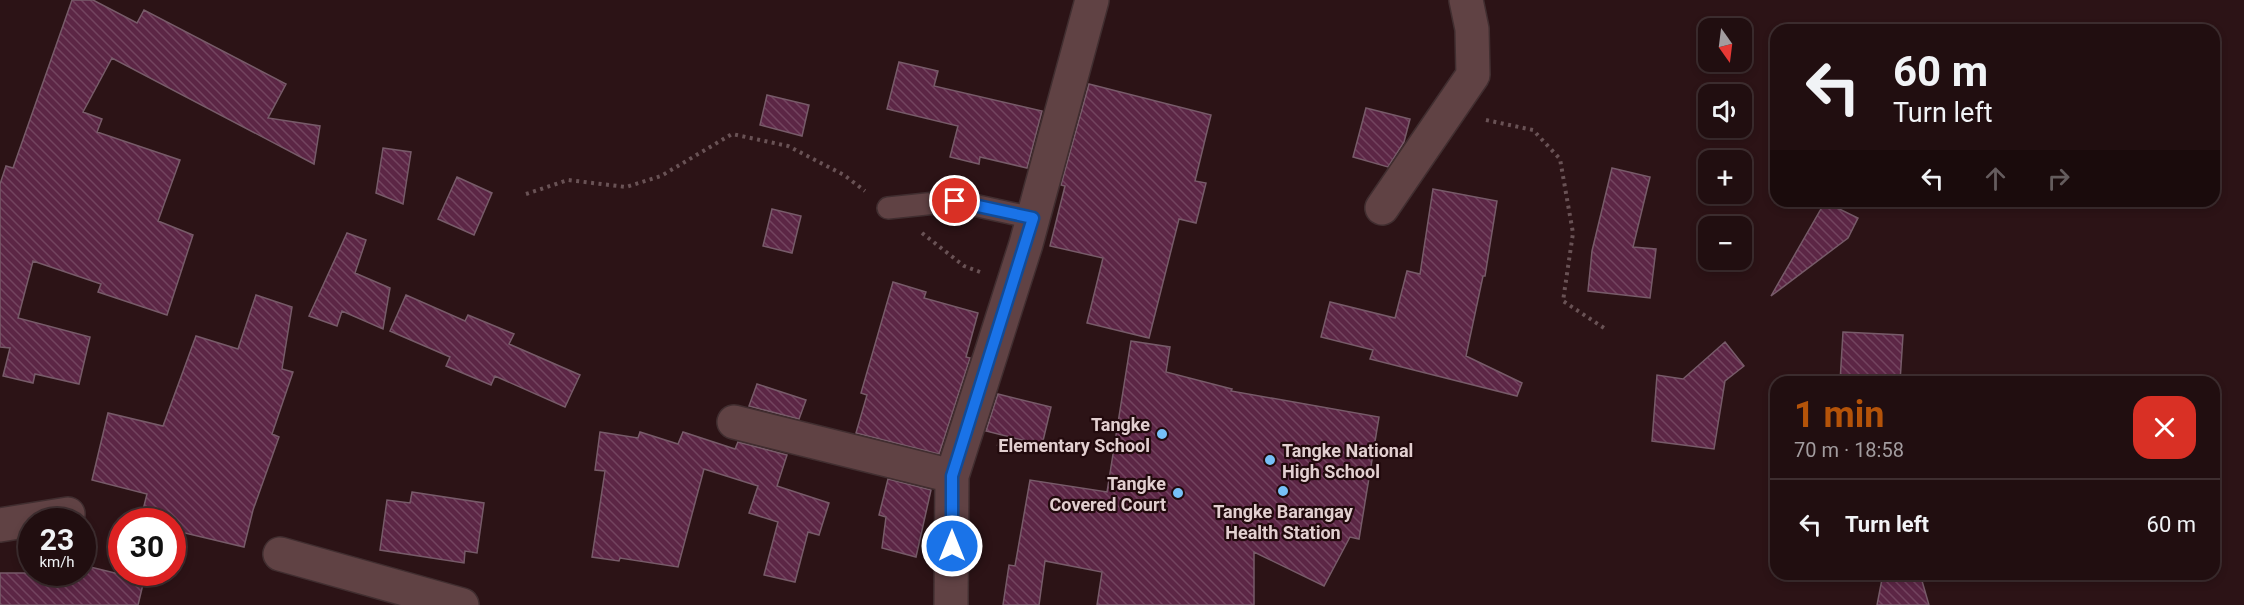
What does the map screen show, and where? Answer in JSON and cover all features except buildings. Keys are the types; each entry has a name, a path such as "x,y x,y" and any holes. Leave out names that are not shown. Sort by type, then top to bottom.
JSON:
{"street":[{"path":"951,605 952,476 1033,218 1092,0"},
{"path":"1382,208 1473,75 1472,29 1466,0"},
{"path":"734,422 952,476"},
{"path":"0,525 18,522"},
{"path":"280,554 462,605"}],"lane":[{"path":"888,208 955,201 1033,218"}],"path":[{"path":"1458,99 1484,120 1533,130 1560,159 1573,233 1563,301 1607,330"},
{"path":"526,194 568,180 626,187 661,176 732,134 788,146 844,175 964,266 1013,284"}],"place":[{"name":"Tangke Elementary School","path":"1162,434"},
{"name":"Tangke National High School","path":"1270,460"},
{"name":"Tangke Barangay Health Station","path":"1283,491"},
{"name":"Tangke Covered Court","path":"1178,493"}],"route":[{"path":"952,546 952,476 1033,218 955,201"}]}
